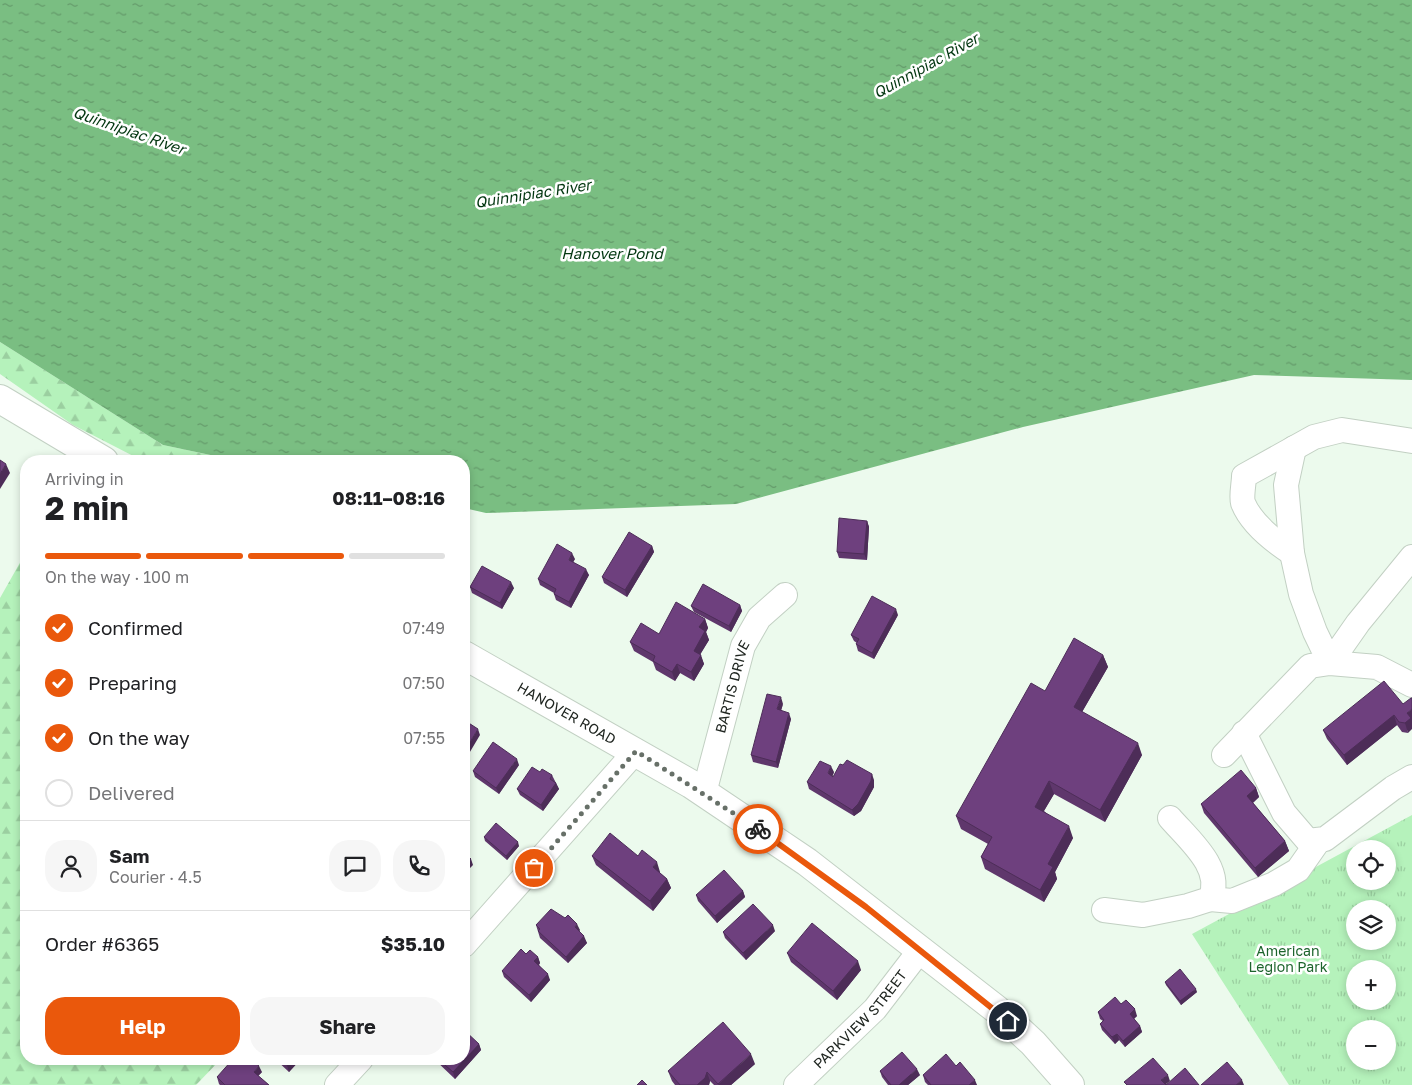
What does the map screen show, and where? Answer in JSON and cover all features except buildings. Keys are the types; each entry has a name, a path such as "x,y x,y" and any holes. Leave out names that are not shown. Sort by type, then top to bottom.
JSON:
{"main road":[{"path":"0,399 94,455"},
{"name":"HANOVER ROAD","path":"470,657 636,751 704,793 807,862 996,1009 1033,1043 1070,1085"}],"street":[{"path":"1292,554 1271,539 1257,524 1243,502 1244,476 1314,437 1342,430 1412,441"},
{"path":"1294,448 1286,485 1292,554 1301,594 1315,632 1330,663"},
{"path":"1330,663 1358,623 1412,557"},
{"name":"BARTIS DRIVE","path":"704,793 742,646 759,618 785,595"},
{"path":"1224,755 1310,666 1330,663 1377,667 1412,686"},
{"path":"1244,733 1284,814 1308,841 1325,839 1393,788 1412,777"},
{"path":"470,939 636,751"},
{"path":"1170,818 1204,856 1211,875 1214,891 1210,899"},
{"path":"1104,910 1143,916 1210,899 1232,901 1274,884 1298,870 1319,840"},
{"name":"PARKVIEW STREET","path":"796,1085 875,1009 921,949"},
{"path":"337,1085 355,1065"}],"green space":[{"path":"0,342 163,445 210,455 131,455 73,425 0,374"},
{"path":"20,563 20,1065 215,1065 196,1085 0,1085 0,598"},
{"name":"American Legion Park","path":"1412,815 1412,1085 1289,1085 1192,934 1346,851 1346,890 1396,890 1396,840 1366,840"}],"water":[{"name":"Hanover Pond","path":"0,0 1412,0 1412,380 1254,375 1023,427 736,504 486,513 470,509 470,455 210,455 163,445 0,342"}],"way so far":[{"path":"534,868 636,751 691,784 758,829"}],"route":[{"path":"758,829 807,862 921,949 996,1009 1008,1021"}],"water label":[{"name":"Quinnipiac River","path":"926,66"},
{"name":"Quinnipiac River","path":"129,131"},
{"name":"Quinnipiac River","path":"533,194"}]}
